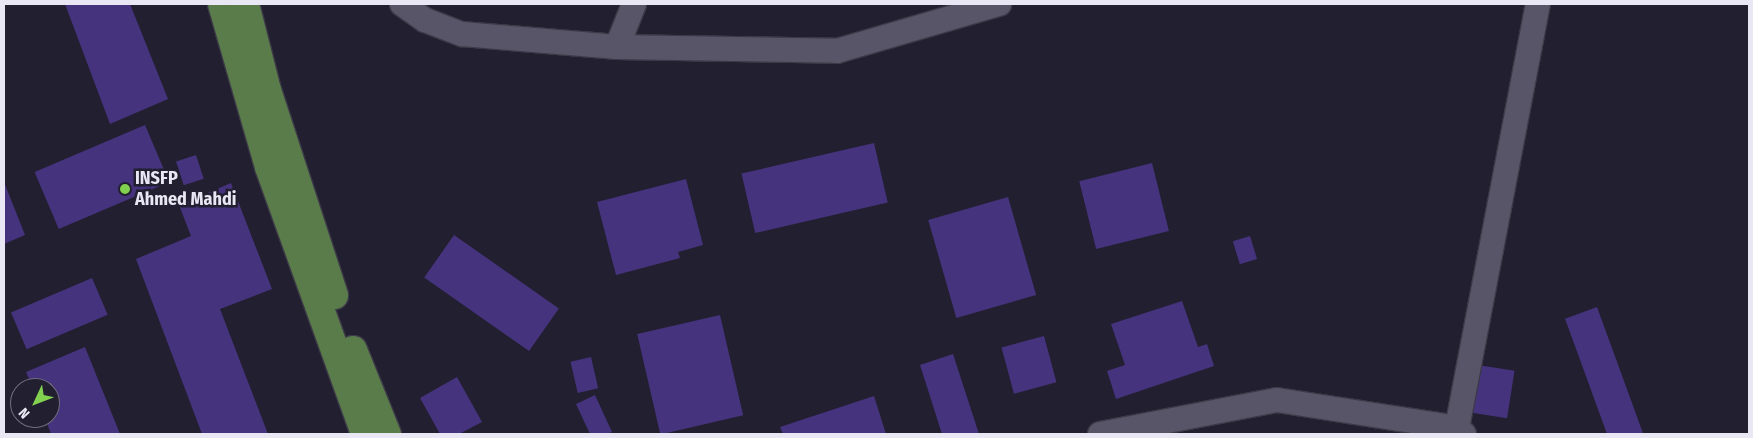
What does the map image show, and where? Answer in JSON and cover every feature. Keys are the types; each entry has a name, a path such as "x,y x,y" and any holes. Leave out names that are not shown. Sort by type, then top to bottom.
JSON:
{"main road":[{"path":"222,4 269,167 365,434"},
{"path":"245,4 268,90 344,326 387,434"}],"lane":[{"path":"402,4 425,20 462,34 616,47 837,52 999,4"},
{"path":"616,47 634,4"},
{"path":"1100,434 1278,400 1461,431 1538,4"}],"building":[{"path":"65,4 130,4 168,99 110,124"},
{"path":"145,125 169,182 59,229 35,172"},
{"path":"874,143 888,202 755,233 741,174"},
{"path":"196,155 204,179 184,185 176,161"},
{"path":"1152,163 1169,231 1096,249 1079,181"},
{"path":"686,179 703,245 678,252 680,258 616,275 597,202"},
{"path":"4,182 25,235 4,244"},
{"path":"231,183 272,289 220,309 268,434 202,434 136,259 191,236 179,205"},
{"path":"1008,197 1036,295 956,318 928,220"},
{"path":"454,235 559,308 529,351 424,278"},
{"path":"1250,236 1257,259 1240,264 1233,241"},
{"path":"92,278 108,315 27,349 11,312"},
{"path":"1182,301 1198,347 1207,344 1214,366 1116,399 1107,371 1125,365 1111,324"},
{"path":"1597,307 1643,434 1607,434 1565,319"},
{"path":"720,315 743,415 660,434 637,334"},
{"path":"1044,336 1056,382 1014,394 1001,347"},
{"path":"85,347 120,434 51,434 49,428 60,428 60,378 29,378 26,372"},
{"path":"953,354 979,434 942,434 920,365"},
{"path":"591,357 598,388 578,393 571,362"},
{"path":"1478,365 1515,371 1507,418 1470,412"},
{"path":"457,377 482,422 459,434 440,434 420,398"},
{"path":"595,395 612,432 607,434 590,434 576,404"},
{"path":"874,396 886,434 783,434 780,427"}],"place":[{"name":"INSFP Ahmed Mahdi","path":"125,189"}]}
